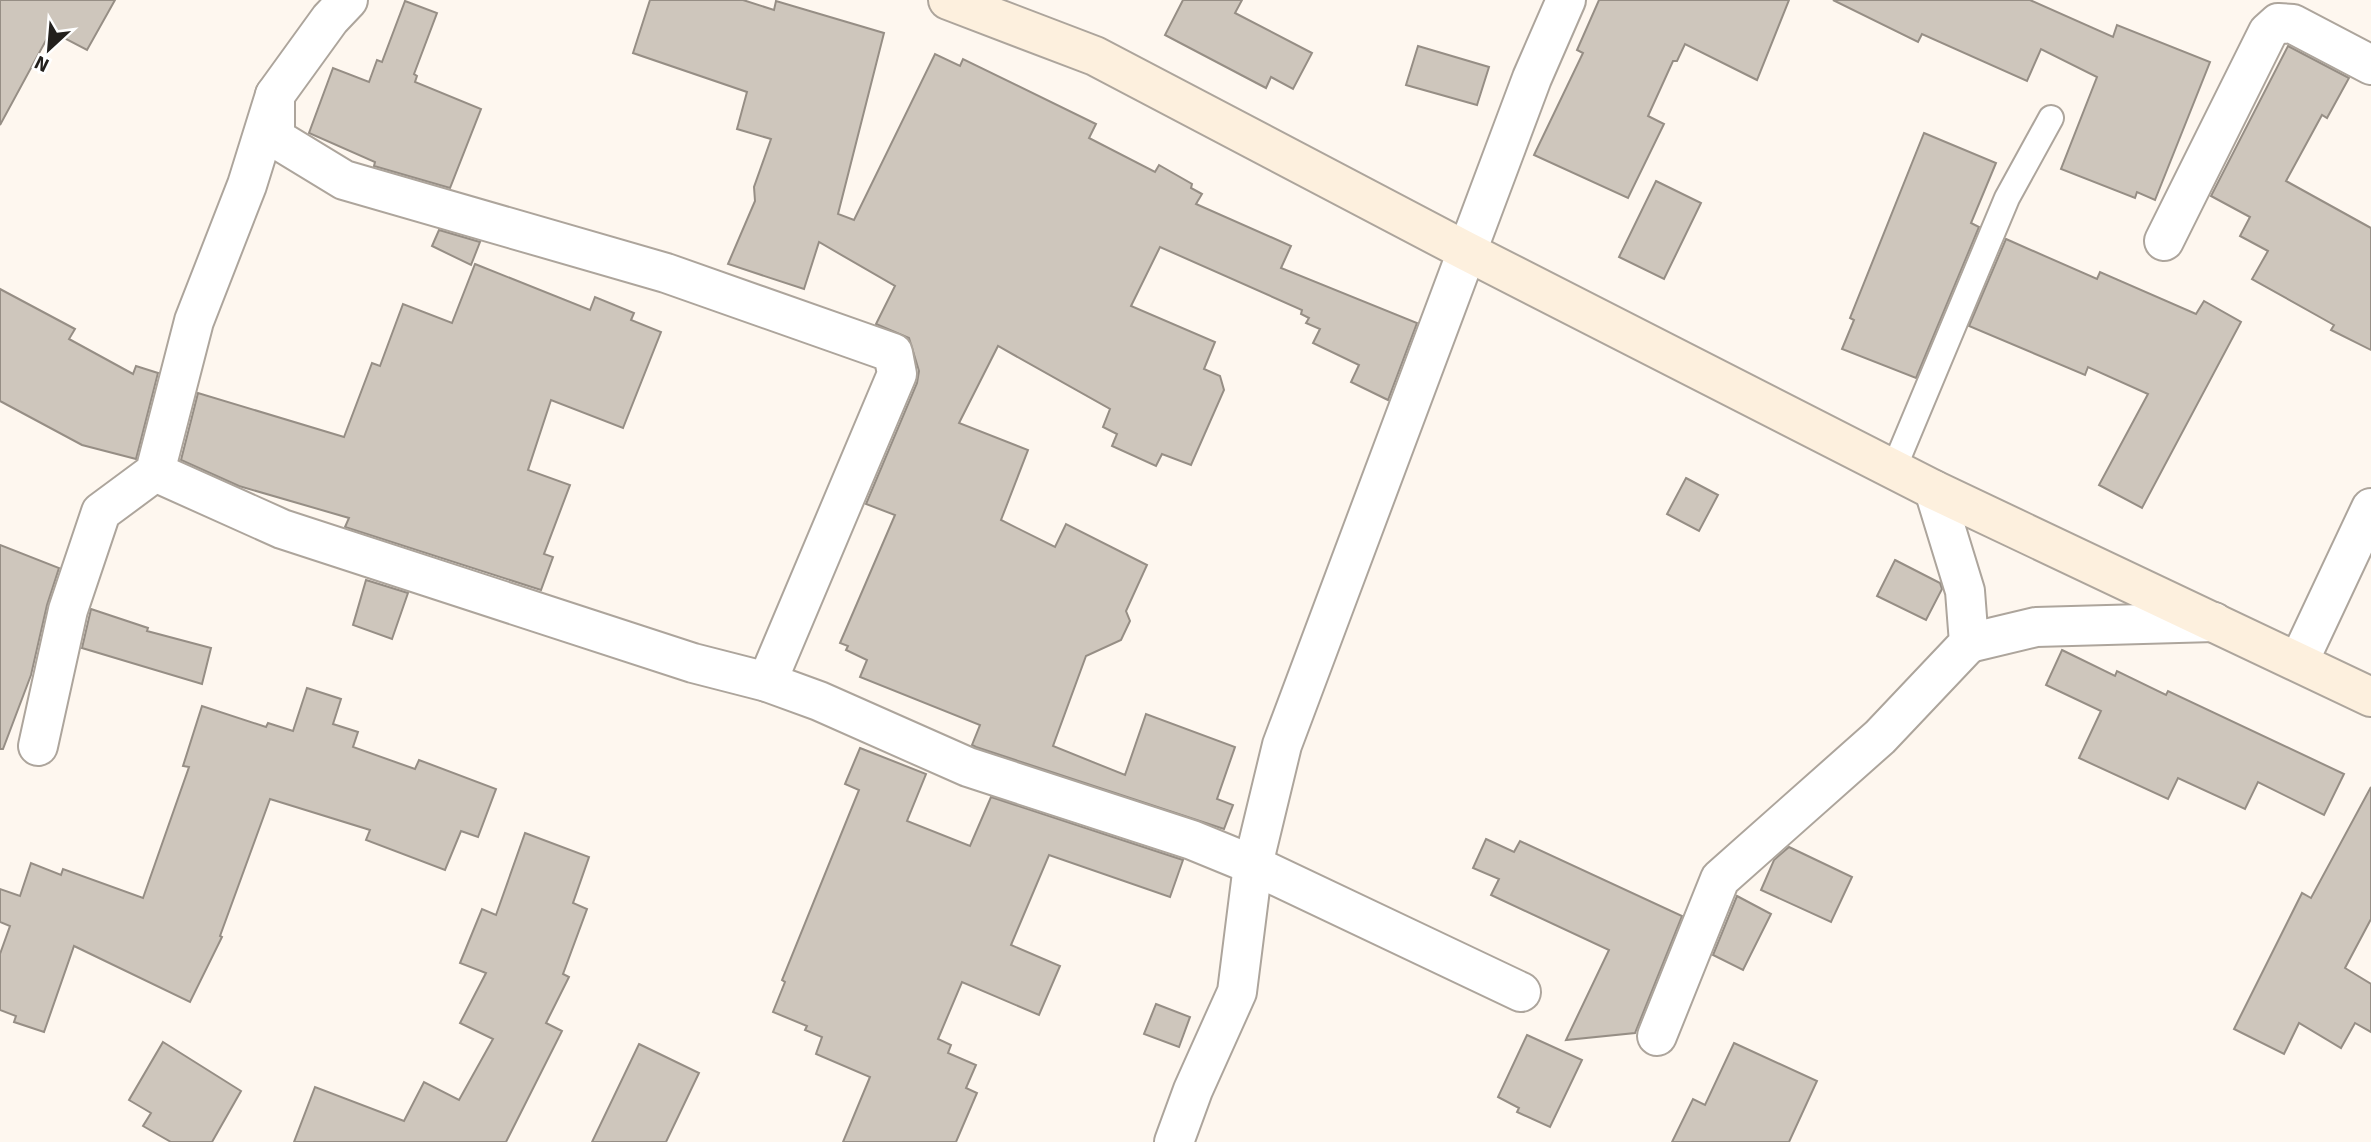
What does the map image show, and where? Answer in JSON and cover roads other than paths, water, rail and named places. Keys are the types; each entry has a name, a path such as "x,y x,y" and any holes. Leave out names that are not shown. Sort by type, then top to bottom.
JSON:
{"main road":[{"path":"948,0 1095,56 1466,251 1934,490 2371,697"}],"street":[{"path":"38,746 68,610 102,512 155,472 194,321 247,185 275,94 330,19 348,0"},
{"path":"1174,1142 1193,1090 1237,992 1252,865 1282,745 1531,78 1566,0"},
{"path":"2164,241 2269,33 2277,23 2293,24 2371,65"},
{"path":"275,94 275,138 344,180 666,273 892,353 897,374 766,682"},
{"path":"155,472 282,529 693,663 766,682 819,701 968,767 1192,840 1252,865 1521,992"},
{"path":"1934,490 1965,591 1969,643"},
{"path":"2299,661 2371,508"},
{"path":"1657,1036 1720,878 1880,737 1969,643 2036,627 2214,622"}],"lane":[{"path":"1895,468 2007,198 2051,118"}]}
